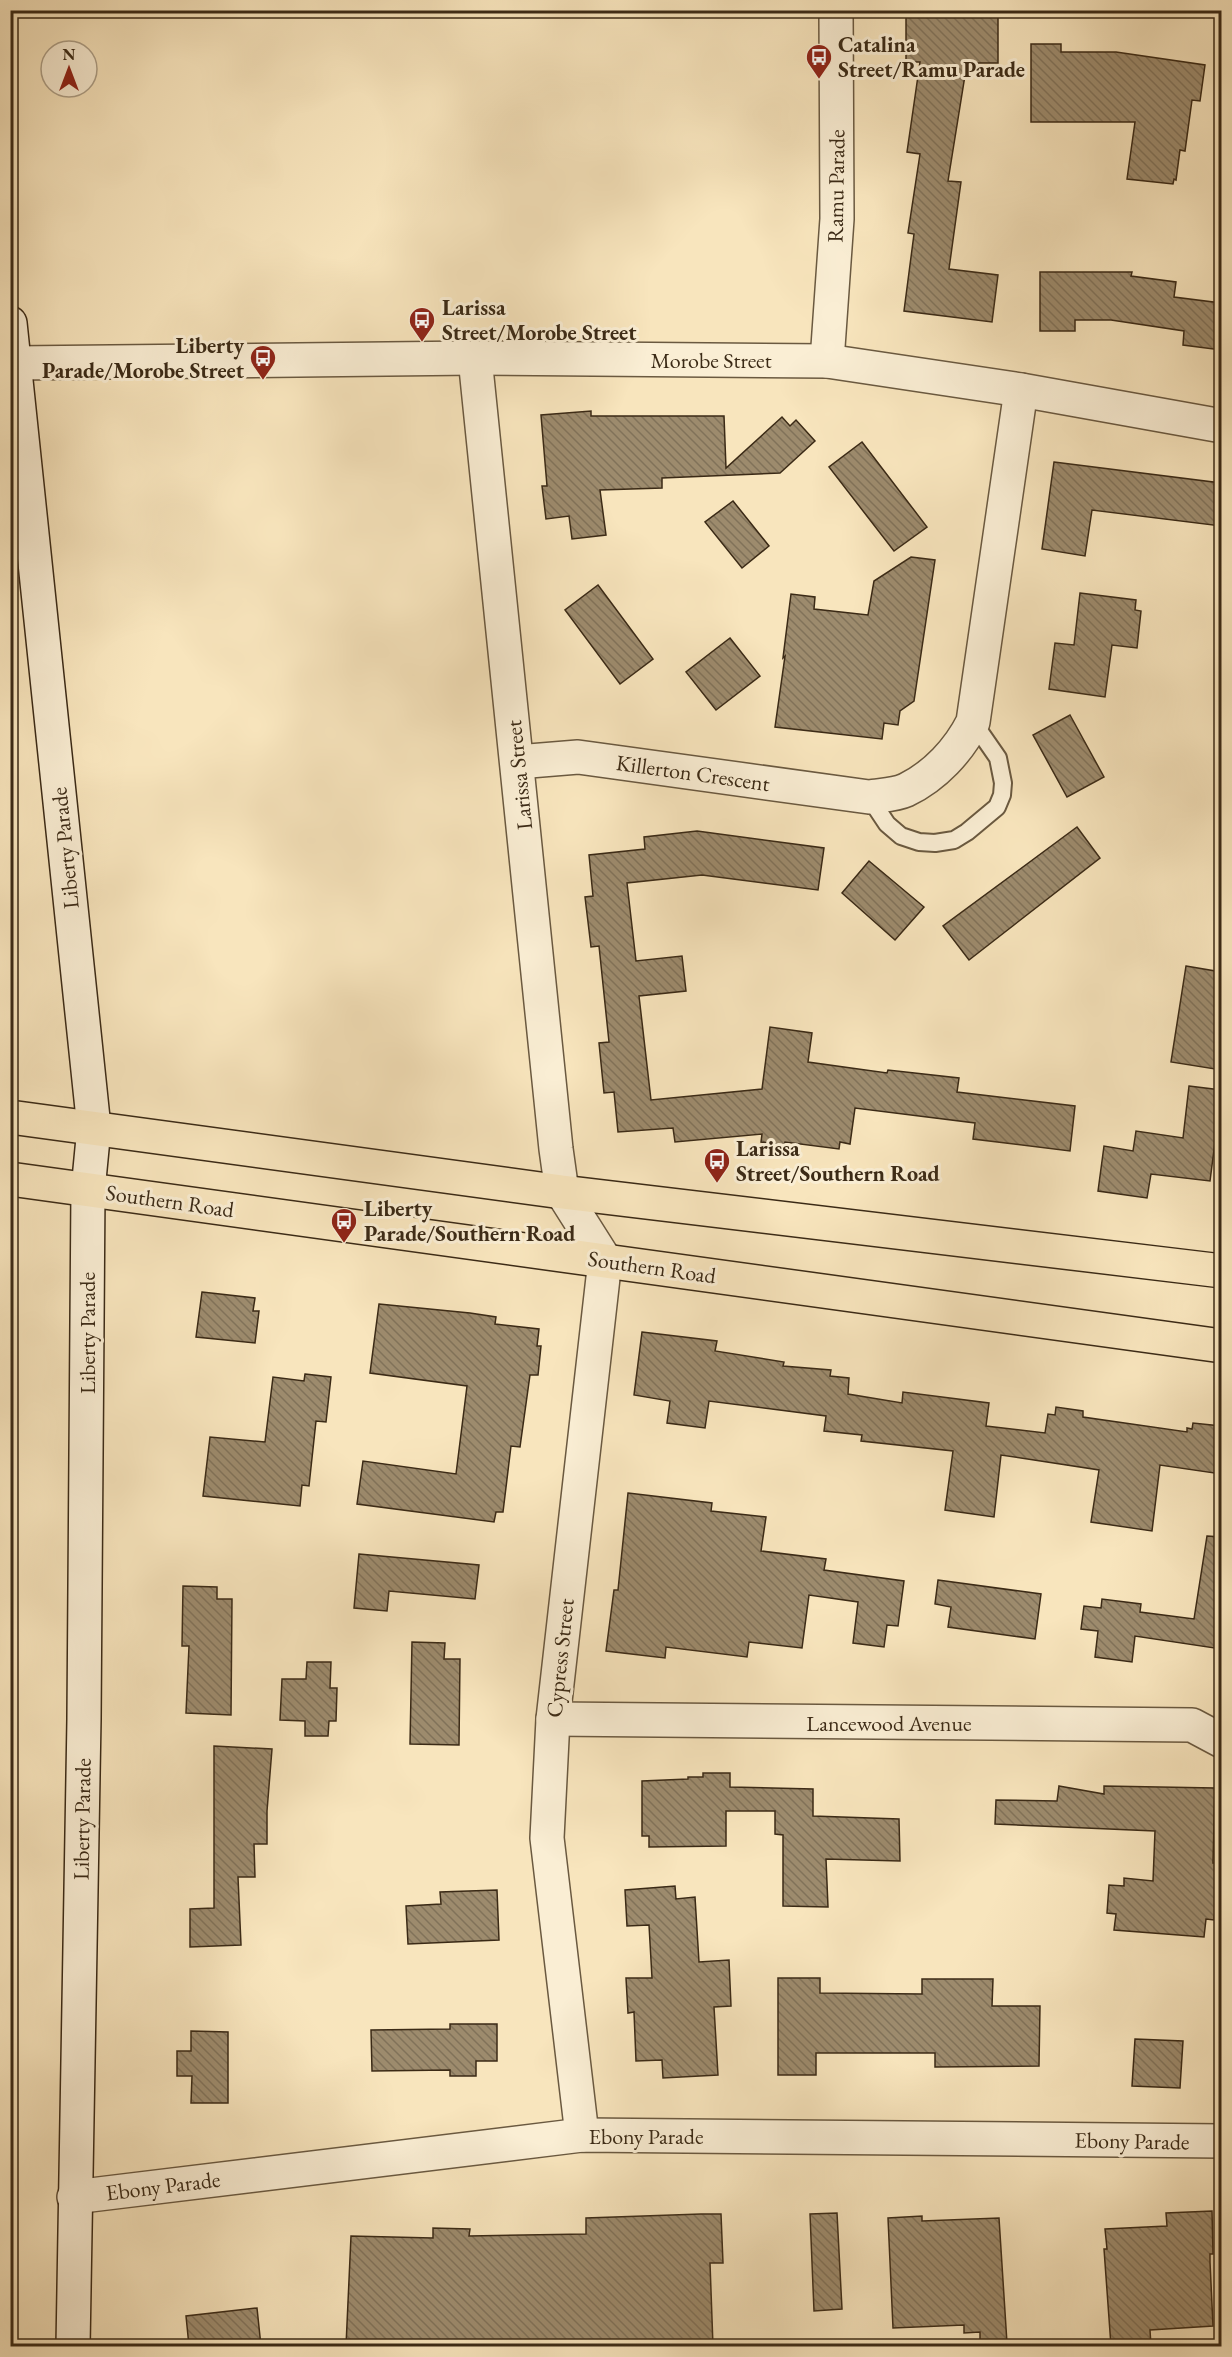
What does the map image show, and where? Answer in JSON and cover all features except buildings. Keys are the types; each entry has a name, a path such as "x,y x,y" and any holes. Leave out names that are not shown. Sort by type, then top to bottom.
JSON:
{"main road":[{"path":"10,1118 562,1192 1221,1271"},
{"name":"Southern Road","path":"10,1179 1221,1346"}],"street":[{"name":"Ramu Parade","path":"827,361 837,219 836,10"},
{"name":"Liberty Parade","path":"10,323 94,1128 88,1190 84,1719 73,2346"},
{"name":"Morobe Street","path":"15,363 476,358 827,361 1021,390 1221,426"},
{"name":"Larissa Street","path":"476,358 562,1192"},
{"name":"Killerton Crescent","path":"518,762 578,757 868,796 906,790 923,779 943,764 958,748 973,722 1021,390"},
{"path":"562,1192 604,1260"},
{"name":"Cypress Street","path":"582,2135 546,1838 553,1719 604,1260"},
{"name":"Lancewood Avenue","path":"553,1719 1192,1725 1221,1741"},
{"name":"Ebony Parade","path":"74,2197 582,2135 1221,2141"}],"lane":[{"path":"868,796 887,824 901,836 935,843 954,840 967,832 997,807 1002,795 1003,783 998,758 973,722"}],"place":[{"name":"Catalina Street/Ramu Parade","path":"819,80"},
{"name":"Larissa Street/Morobe Street","path":"422,343"},
{"name":"Liberty Parade/Morobe Street","path":"263,381"},
{"name":"Larissa Street/Southern Road","path":"717,1184"},
{"name":"Liberty Parade/Southern Road","path":"344,1244"}]}
